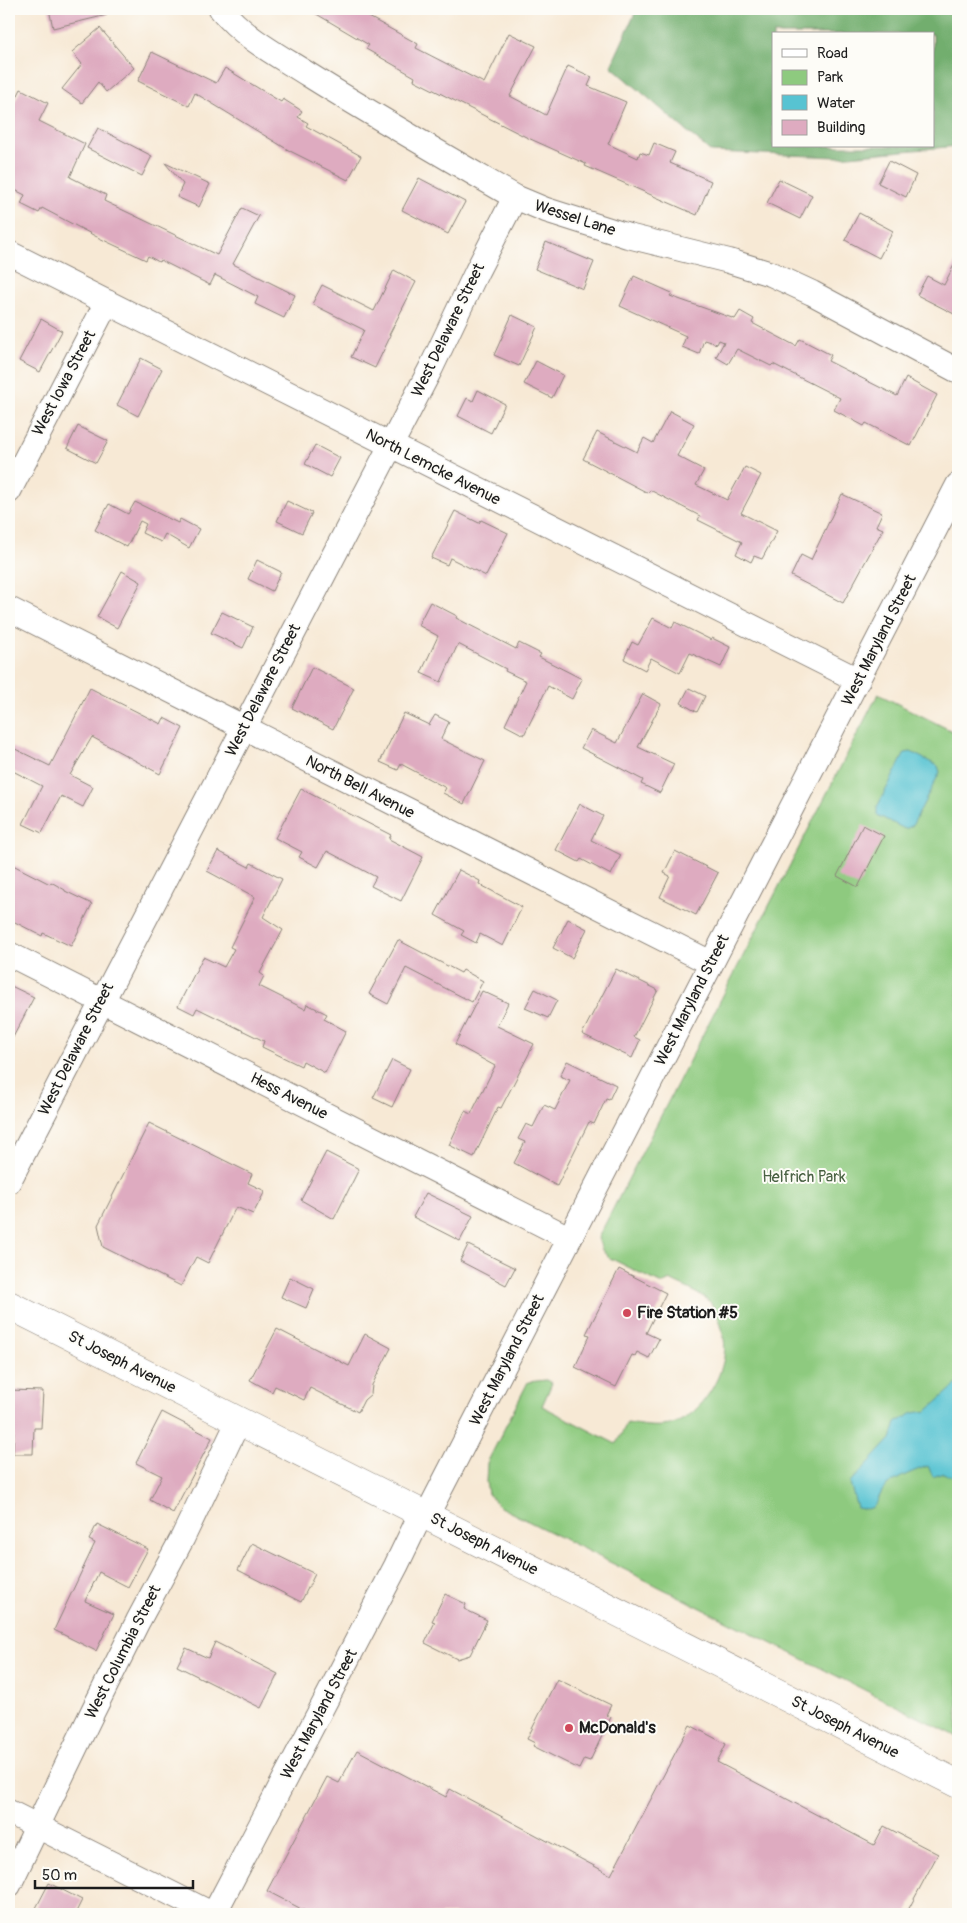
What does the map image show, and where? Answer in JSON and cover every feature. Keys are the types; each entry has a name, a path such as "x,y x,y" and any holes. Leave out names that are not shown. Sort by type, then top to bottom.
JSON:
{"main road":[{"name":"St Joseph Avenue","path":"9,1305 958,1784"}],"street":[{"name":"Wessel Lane","path":"221,9 230,20 250,37 334,90 515,197 546,210 628,236 729,261 771,274 812,293 958,371"},
{"name":"West Delaware Street","path":"9,1181 430,368 515,197"},
{"name":"North Lemcke Avenue","path":"9,253 858,680"},
{"name":"West Iowa Street","path":"9,491 107,302"},
{"name":"West Maryland Street","path":"213,1914 569,1238 958,485"},
{"name":"North Bell Avenue","path":"9,609 711,963"},
{"name":"Hess Avenue","path":"9,954 569,1238"},
{"name":"West Columbia Street","path":"9,1885 93,1711 183,1536 239,1420"},
{"path":"9,1812 213,1914"}],"green space":[{"path":"637,9 958,9 958,146 838,157 711,152 611,66"},
{"name":"Helfrich Park","path":"878,694 958,734 958,1737 500,1507 488,1494 486,1482 487,1463 528,1382 546,1380 552,1383 542,1406 616,1444 627,1423 664,1426 689,1416 706,1399 718,1378 725,1350 724,1335 720,1321 710,1302 697,1293 670,1280 662,1284 608,1257 602,1250 598,1238"}],"water":[{"path":"911,752 938,766 940,772 912,826 905,829 877,815 877,807 905,753"},
{"path":"958,1383 958,1479 943,1473 933,1477 928,1466 888,1485 875,1506 865,1509 857,1508 850,1483 891,1439 896,1423 913,1413 927,1411"}],"building":[{"path":"49,9 106,9 107,15 53,28"},
{"path":"308,9 372,9 367,16 418,44 416,48 484,83 509,33 536,46 510,96 546,115 568,66 592,77 588,86 626,102 608,144 638,158 640,152 649,155 654,143 675,152 670,163 711,181 697,215 585,166 586,164 526,137 414,80 415,77 366,49 369,45"},
{"path":"100,28 134,68 106,92 98,82 82,103 62,89 82,64 72,52"},
{"path":"152,52 216,83 225,68 281,102 283,99 302,111 298,117 308,123 306,126 361,156 348,180 290,151 195,93 189,106 138,81"},
{"path":"21,89 48,103 39,121 85,144 70,177 106,195 104,201 217,255 242,208 259,216 233,264 295,295 284,318 255,304 258,297 215,275 210,285 160,260 159,262 148,256 146,260 42,208 39,213 21,204 25,195 9,187 9,113"},
{"path":"98,128 152,156 142,176 87,148"},
{"path":"889,161 916,175 906,197 878,183"},
{"path":"165,163 210,184 199,207 177,197 183,184"},
{"path":"419,178 465,202 448,234 402,210"},
{"path":"779,179 812,195 800,219 767,203"},
{"path":"859,213 893,231 879,258 845,240"},
{"path":"546,242 594,262 583,289 535,269"},
{"path":"958,257 958,316 917,295 927,276 944,285"},
{"path":"394,270 416,282 389,335 391,335 375,368 351,357 364,330 312,304 322,285 374,311"},
{"path":"634,276 672,293 670,296 735,319 740,311 754,319 752,323 796,346 800,339 831,355 828,361 897,396 906,378 937,395 911,446 866,423 864,426 834,410 840,398 773,364 771,366 737,349 728,364 716,357 724,342 719,340 717,344 704,340 699,354 682,347 686,336 620,306"},
{"path":"512,315 537,327 519,366 494,355"},
{"path":"41,319 62,331 40,372 19,361"},
{"path":"141,358 162,369 138,416 117,405"},
{"path":"536,361 563,375 552,398 524,384"},
{"path":"478,390 505,404 491,433 458,416 467,398 473,401"},
{"path":"670,411 694,424 677,456 704,470 696,485 727,500 745,467 761,475 741,513 777,531 762,559 754,556 751,562 736,554 742,542 698,520 700,516 650,490 648,493 583,459 597,432 637,452 644,438 653,443"},
{"path":"78,426 108,441 96,463 67,448"},
{"path":"315,445 340,458 330,477 305,464"},
{"path":"842,494 882,513 876,526 883,529 843,603 791,576 801,555 811,560"},
{"path":"287,501 312,513 302,533 277,521"},
{"path":"135,502 178,523 180,519 199,529 189,548 165,534 161,542 142,533 146,524 140,521 127,547 95,530 109,504 128,514"},
{"path":"455,511 479,523 481,520 508,533 486,576 450,558 447,565 431,558"},
{"path":"257,560 281,572 272,591 248,579"},
{"path":"122,571 141,582 117,628 97,617"},
{"path":"430,602 457,616 456,618 516,649 519,643 541,654 539,657 582,679 572,699 548,686 524,735 505,725 526,681 458,644 441,682 421,673 438,636 418,625"},
{"path":"222,612 253,627 243,648 211,633"},
{"path":"653,618 672,628 675,622 730,647 721,667 690,653 680,673 651,658 645,670 624,659 632,642 638,645"},
{"path":"312,667 354,688 333,729 292,708"},
{"path":"90,688 161,724 164,718 183,728 160,774 92,737 70,775 93,787 83,807 61,796 42,833 23,824 42,786 9,769 9,746 50,766"},
{"path":"689,688 705,696 697,712 681,703"},
{"path":"643,694 661,704 638,747 674,764 660,793 641,784 643,780 581,748 591,730 617,743"},
{"path":"404,713 429,725 435,715 449,722 441,739 485,761 464,804 443,793 446,788 401,764 398,770 380,762"},
{"path":"301,789 391,835 389,839 423,857 401,901 371,886 376,877 327,851 318,867 299,857 302,852 275,838"},
{"path":"580,804 603,816 591,840 621,855 611,875 581,859 579,862 556,850"},
{"path":"863,825 884,836 858,887 837,876"},
{"path":"218,851 249,867 251,863 282,879 263,917 283,930 260,973 264,976 259,986 305,1009 307,1004 327,1014 324,1019 346,1031 325,1073 303,1061 301,1066 262,1047 264,1041 197,1008 194,1014 178,1006 203,957 224,967 234,949 230,947 255,897 207,871"},
{"path":"675,851 718,873 696,915 660,897 670,876 664,873"},
{"path":"9,863 50,884 51,882 92,904 71,946 43,933 42,936 9,919"},
{"path":"459,870 480,881 479,884 522,907 503,946 480,934 476,943 461,935 464,931 435,915"},
{"path":"568,919 587,929 572,958 553,948"},
{"path":"398,940 461,973 463,970 483,981 472,1002 406,968 388,1004 369,994"},
{"path":"616,969 658,990 634,1037 640,1040 632,1058 582,1034"},
{"path":"9,985 34,997 9,1045"},
{"path":"535,989 557,1000 548,1018 525,1008"},
{"path":"482,991 508,1003 497,1026 534,1044 501,1108 498,1107 474,1157 449,1145 465,1111 471,1114 495,1066 455,1044"},
{"path":"392,1060 410,1069 392,1107 373,1098"},
{"path":"567,1061 616,1085 609,1100 606,1099 594,1124 589,1122 557,1186 514,1163 525,1142 518,1139 526,1124 533,1127 544,1105 555,1110 570,1080 560,1076"},
{"path":"149,1123 252,1174 248,1183 265,1191 253,1214 236,1207 208,1263 196,1257 181,1286 103,1247 98,1225"},
{"path":"326,1152 359,1169 334,1219 301,1200"},
{"path":"426,1193 473,1216 460,1241 413,1217"},
{"path":"468,1245 515,1268 506,1285 460,1261"},
{"name":"Fire Station #5","path":"619,1269 666,1293 646,1333 659,1339 649,1358 637,1352 635,1356 632,1355 616,1387 575,1367 590,1335 586,1334"},
{"path":"290,1277 314,1289 306,1308 281,1297"},
{"path":"277,1329 349,1366 365,1334 391,1348 372,1385 371,1394 364,1400 358,1412 310,1388 304,1400 275,1386 272,1392 250,1380"},
{"path":"9,1390 43,1391 41,1428 34,1428 33,1454 13,1454 14,1430 9,1429"},
{"path":"162,1412 212,1438 173,1513 150,1500 162,1476 136,1463"},
{"path":"97,1524 148,1549 128,1587 99,1572 85,1601 114,1614 96,1651 54,1630 95,1543 89,1540"},
{"path":"252,1543 315,1574 301,1602 238,1570"},
{"path":"445,1594 466,1604 464,1609 487,1620 470,1655 457,1659 425,1643 435,1622 432,1621"},
{"path":"215,1642 278,1674 261,1708 177,1666 186,1648 208,1658"},
{"name":"McDonald's","path":"557,1679 611,1705 606,1715 611,1717 590,1761 584,1759 579,1769 533,1746 535,1743 527,1739"},
{"path":"690,1725 726,1744 717,1762 874,1845 884,1826 938,1854 906,1914 311,1914 267,1891 327,1777 339,1783 357,1750 446,1797 450,1789 611,1875"},
{"path":"49,1883 82,1900 75,1914 49,1914 36,1908"}],"place":[{"name":"Fire Station #5","path":"627,1313"},
{"name":"McDonald's","path":"569,1728"}]}
